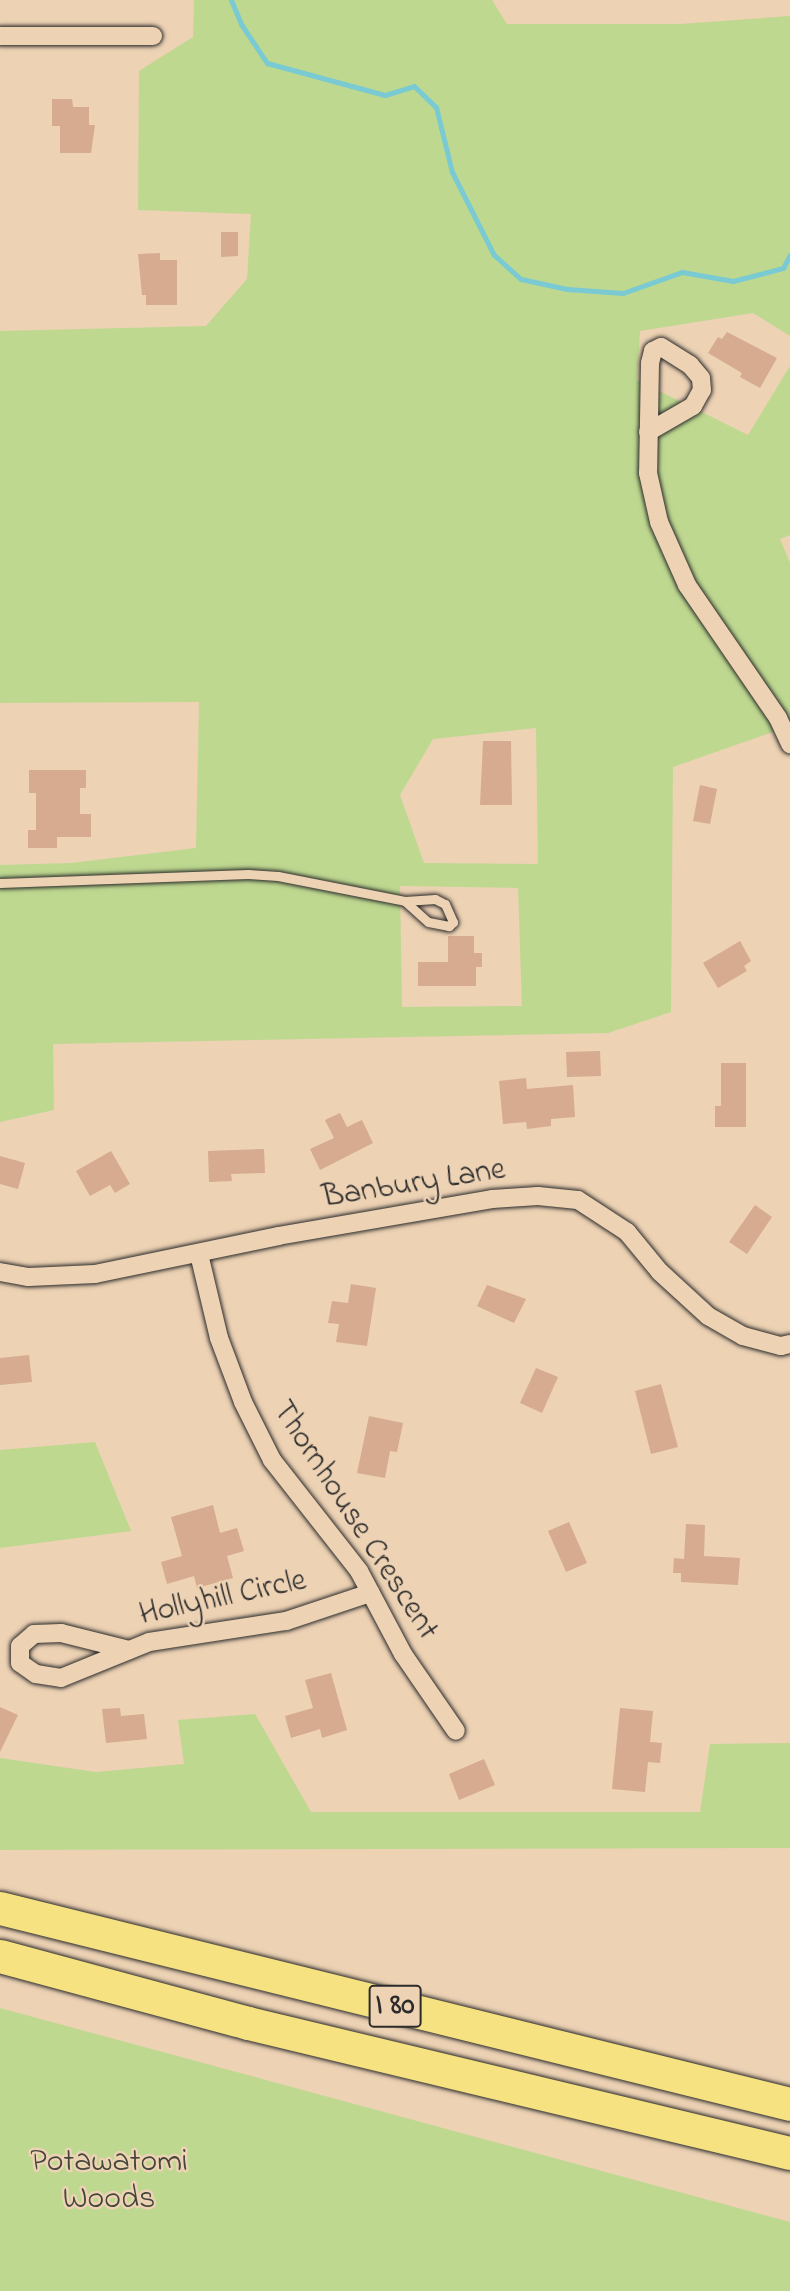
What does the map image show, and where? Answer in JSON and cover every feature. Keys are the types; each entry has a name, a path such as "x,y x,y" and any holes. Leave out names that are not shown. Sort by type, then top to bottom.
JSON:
{"highway":[{"name":"I 80","path":"0,1908 790,2104"},
{"name":"I 80","path":"0,1956 248,2023 790,2153"}],"street":[{"path":"0,36 153,36"},
{"path":"648,432 693,406 702,390 701,378 690,365 661,347 653,351 650,363 648,432 648,473 659,522 687,584 778,718 790,744"},
{"name":"Banbury Lane","path":"0,1272 29,1277 95,1274 278,1236 492,1199 538,1196 578,1200 627,1232 660,1272 708,1316 743,1336 781,1346 790,1344"},
{"name":"Thornhouse Crescent","path":"199,1254 219,1338 243,1402 272,1460 347,1554 403,1654 456,1731"},
{"name":"Hollyhill Circle","path":"129,1650 61,1633 34,1634 20,1646 20,1663 36,1674 61,1678 149,1642 286,1620 370,1593"}],"lane":[{"path":"0,883 248,874 338,886 405,901 435,899 444,904 453,922 449,926 428,922 405,901"}],"green space":[{"path":"194,0 492,0 507,24 680,24 790,16 790,336 753,313 640,331 637,380 748,435 790,366 790,535 780,539 790,563 790,726 673,767 671,1012 608,1033 53,1044 54,1110 0,1122 0,865 71,863 196,848 199,702 0,703 0,331 206,326 247,279 251,214 138,210 139,71 193,37","holes":["536,728 538,864 424,863 400,795 433,739","400,886 518,888 522,1006 402,1007"]},
{"path":"95,1442 131,1531 0,1548 0,1450"},
{"path":"255,1714 311,1812 700,1812 710,1744 790,1743 790,1848 0,1850 0,1758 96,1772 184,1764 178,1720"},
{"name":"Potawatomi Woods","path":"0,2008 790,2222 790,2291 0,2291"}],"building":[{"path":"52,99 72,99 73,107 89,107 89,125 95,125 91,153 60,153 60,126 52,126"},
{"path":"221,232 238,232 238,256 221,257"},
{"path":"160,253 160,260 177,260 177,305 146,305 146,295 142,295 138,254"},
{"path":"727,332 777,358 760,388 740,377 742,373 708,353 718,337 722,339"},
{"path":"483,741 511,741 512,805 480,805"},
{"path":"29,770 86,770 86,788 80,788 80,814 91,814 91,837 57,837 57,848 28,848 28,830 36,830 36,793 29,793"},
{"path":"700,785 717,789 710,824 693,821"},
{"path":"448,936 474,936 474,953 482,953 482,967 476,967 476,986 418,986 418,962 448,962"},
{"path":"740,941 751,961 744,966 747,971 718,988 703,963"},
{"path":"600,1051 601,1076 567,1077 566,1052"},
{"path":"721,1063 746,1063 746,1127 715,1127 715,1106 721,1106"},
{"path":"526,1078 527,1089 573,1085 575,1117 551,1119 551,1126 527,1129 526,1122 503,1124 499,1081"},
{"path":"340,1113 347,1127 362,1120 373,1143 320,1170 310,1149 334,1138 325,1120"},
{"path":"264,1149 265,1173 231,1174 232,1181 209,1182 208,1151"},
{"path":"111,1151 130,1184 115,1193 110,1185 90,1196 76,1171"},
{"path":"0,1156 25,1163 18,1189 0,1184"},
{"path":"755,1205 772,1217 747,1254 729,1242"},
{"path":"351,1284 376,1288 367,1346 336,1342 339,1324 328,1323 332,1301 348,1303"},
{"path":"487,1285 526,1299 514,1323 477,1306"},
{"path":"29,1355 32,1382 0,1385 0,1358"},
{"path":"536,1368 558,1377 542,1413 520,1403"},
{"path":"661,1384 678,1447 651,1454 635,1391"},
{"path":"369,1416 403,1423 397,1452 390,1451 385,1478 357,1473"},
{"path":"213,1505 220,1533 237,1528 244,1551 227,1556 233,1578 197,1588 194,1576 167,1584 161,1562 182,1556 171,1517"},
{"path":"569,1522 587,1563 566,1572 548,1531"},
{"path":"686,1524 705,1525 704,1556 740,1558 738,1585 681,1582 681,1573 673,1573 674,1558 684,1559"},
{"path":"331,1673 347,1730 322,1738 320,1729 291,1738 285,1716 313,1708 305,1680"},
{"path":"0,1707 18,1715 0,1752"},
{"path":"120,1708 121,1716 144,1714 147,1739 106,1743 102,1709"},
{"path":"620,1708 653,1711 650,1742 662,1743 660,1763 648,1762 645,1792 612,1789"},
{"path":"484,1759 495,1785 459,1800 449,1774"}],"waterway":[{"path":"231,0 241,24 267,63 385,95 414,86 436,107 452,172 494,255 521,279 567,289 623,293 682,272 733,281 783,268 790,255"}]}
